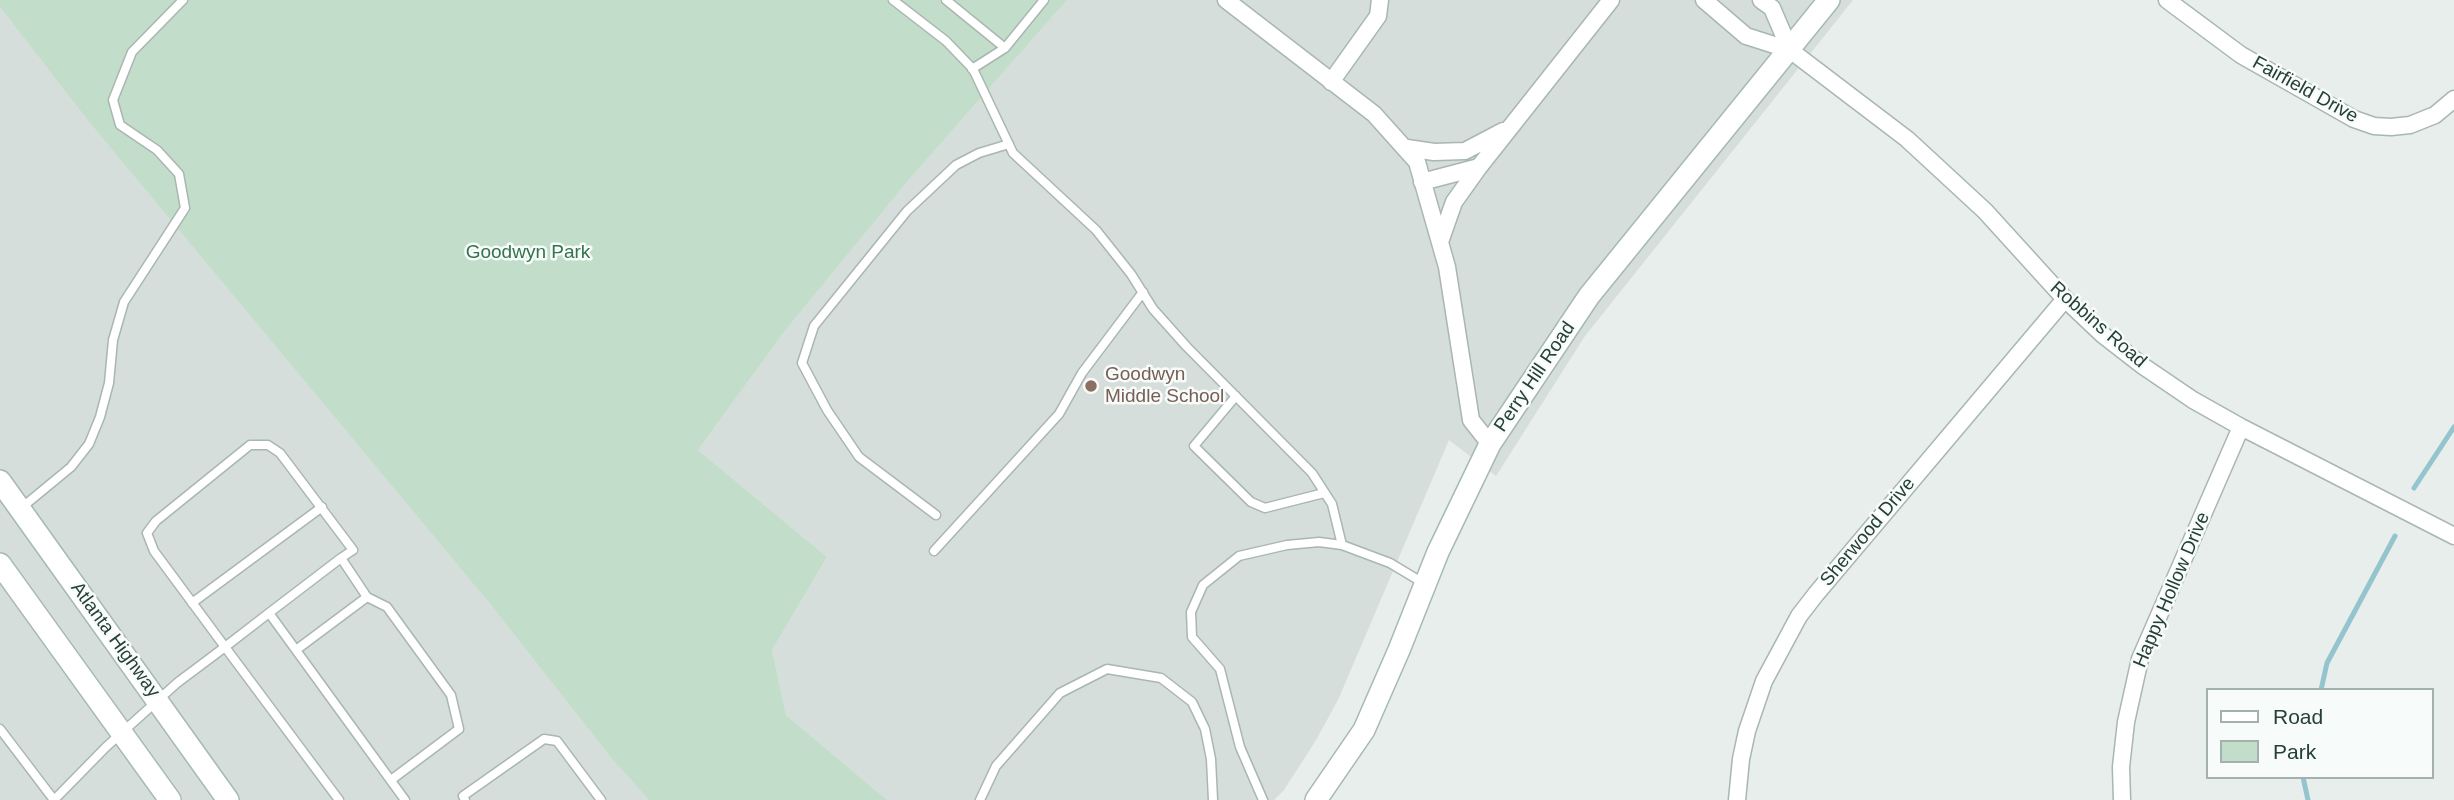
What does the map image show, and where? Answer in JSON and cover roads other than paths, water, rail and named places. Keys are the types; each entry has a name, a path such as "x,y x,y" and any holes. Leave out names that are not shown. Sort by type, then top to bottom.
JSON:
{"main road":[{"name":"Perry Hill Road","path":"1316,800 1364,730 1451,523 1490,444 1589,296 1829,0"},
{"name":"Atlanta Highway","path":"0,481 228,800"},
{"path":"0,564 170,800"}],"street":[{"path":"1226,0 1374,114 1418,162 1447,267 1471,421 1490,444"},
{"path":"1331,82 1378,16 1380,0"},
{"path":"1441,239 1454,202 1508,128 1611,0"},
{"path":"1704,0 1746,36 1790,50"},
{"path":"1761,0 1772,8 1790,50"},
{"name":"Fairfield Drive","path":"2166,0 2241,55 2354,119 2374,126 2410,125 2435,115 2454,99"},
{"name":"Robbins Road","path":"1790,50 1907,139 1950,176 2065,299 2103,335 2143,366 2193,400 2241,427 2454,537"},
{"path":"1407,148 1434,152 1465,151 1508,128"},
{"path":"1422,182 1479,167"},
{"name":"Sherwood Drive","path":"1737,800 1747,731 1764,681 1800,616 2065,299"},
{"name":"Happy Hollow Drive","path":"2122,800 2126,722 2140,659 2241,427"}],"lane":[{"path":"20,509 71,467 89,444 109,383 113,340 124,302 185,208 179,174 157,150 120,125 113,100 132,52 183,0"},
{"path":"893,0 946,41 972,69 1013,153 1097,230 1153,309 1312,473 1332,505 1342,545"},
{"path":"946,0 1005,48"},
{"path":"972,69 1005,48 1044,0"},
{"path":"936,515 859,457 827,410 802,363 814,326 907,211 956,165 979,153 1009,144"},
{"path":"934,551 1059,414 1082,373 1143,292"},
{"path":"1236,396 1194,446 1251,502 1265,508 1324,493"},
{"path":"0,729 54,800 158,700 225,647 269,613 353,550 280,453 268,445 250,445 156,521 147,533 154,551 192,603 225,647 339,800"},
{"path":"192,603 322,507"},
{"path":"1263,800 1240,747 1220,669 1192,637 1191,612 1203,585 1239,556 1287,545 1319,542 1342,545 1390,563 1425,584"},
{"path":"341,558 367,597 387,607 451,695 459,729 391,780"},
{"path":"296,650 367,597"},
{"path":"269,613 405,800"},
{"path":"980,800 996,766 1060,693 1107,669 1161,678 1192,702 1205,729 1211,759 1213,800"},
{"path":"462,799 544,739 557,741 601,800"}],"waterway":[{"path":"2414,488 2454,427"},
{"path":"2321,688 2327,663 2395,536"},
{"path":"2303,779 2308,800"}],"place":[{"name":"Goodwyn Middle School","path":"1091,386"}],"park label":[{"name":"Goodwyn Park","path":"528,253"}]}
